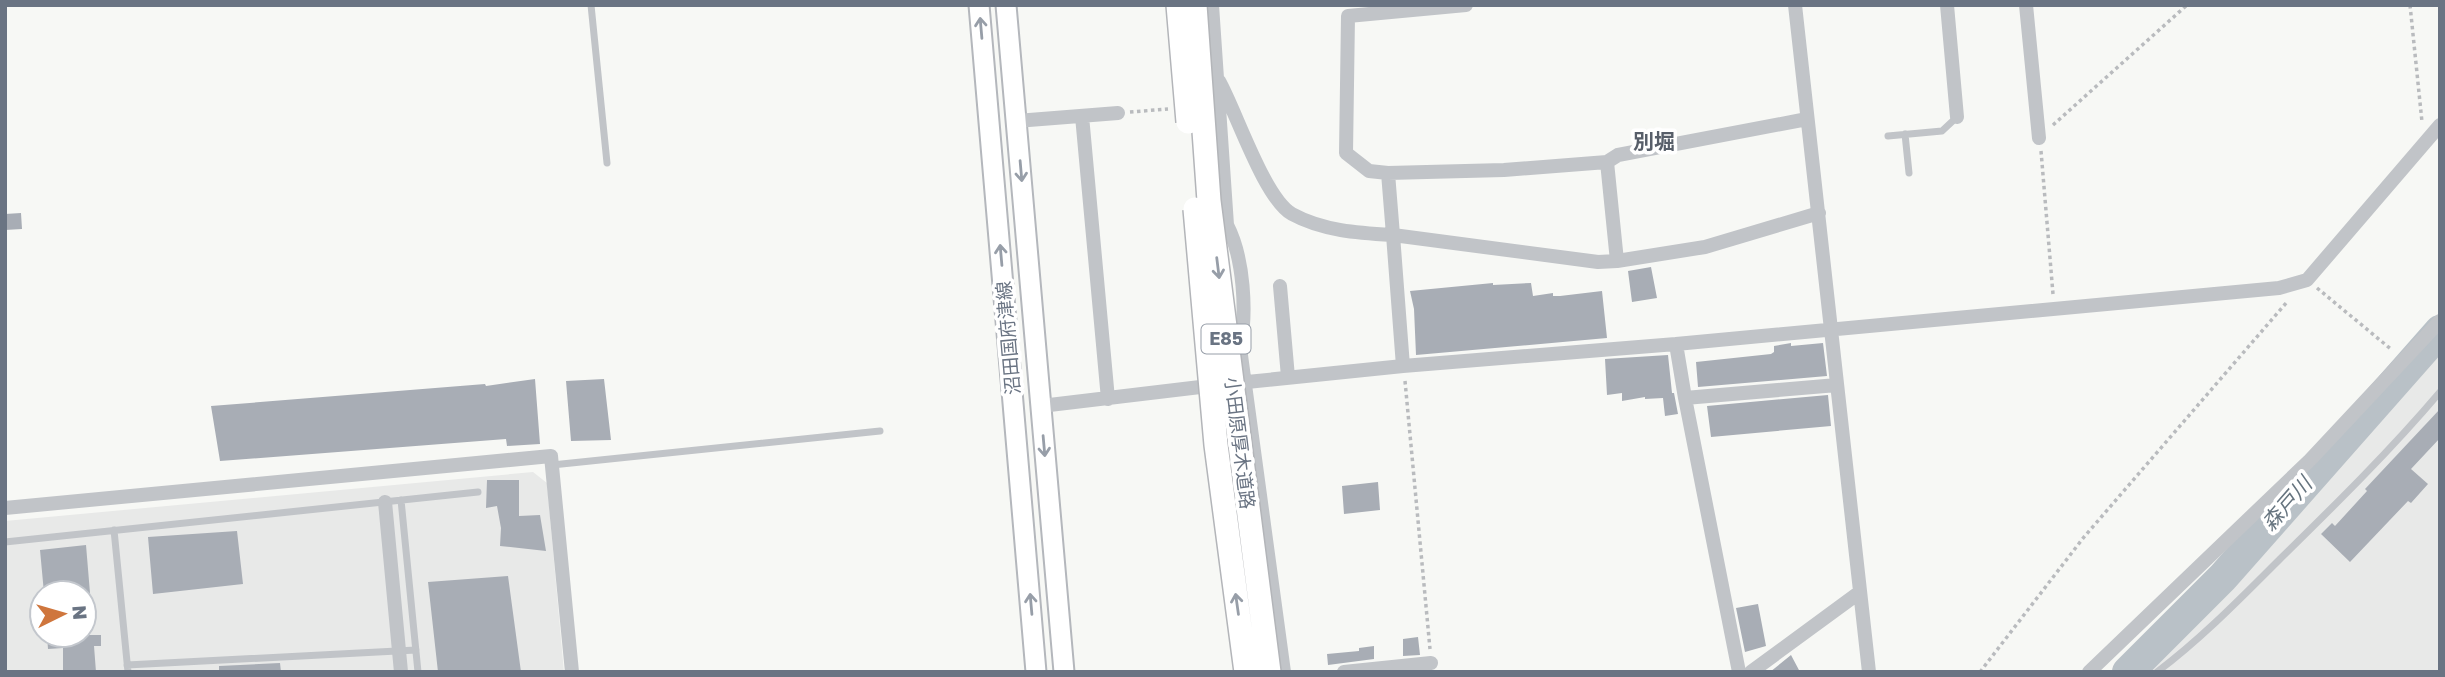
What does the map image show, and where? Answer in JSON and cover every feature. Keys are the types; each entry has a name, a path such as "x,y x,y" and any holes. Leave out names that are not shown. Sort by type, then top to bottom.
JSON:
{"highway":[{"name":"小田原厚木道路","path":"1178,5 1216,445 1246,672"},
{"name":"小田原厚木道路","path":"1195,5 1209,201 1269,672"}],"main road":[{"name":"沼田国府津線","path":"979,5 1037,672"},
{"name":"沼田国府津線","path":"1006,5 1063,672"}],"street":[{"path":"1212,5 1227,225 1237,243 1245,323 1240,348 1284,672"},
{"path":"1466,5 1348,10 1346,153 1369,171 1388,173 1504,170 1607,162 1618,155 1807,120"},
{"path":"1795,5 1869,672"},
{"path":"1947,5 1957,117"},
{"path":"2026,5 2039,138"},
{"path":"1217,76 1264,178 1289,212 1315,224 1598,262 1705,247 1819,213"},
{"path":"1016,121 1118,113"},
{"path":"1082,116 1108,400"},
{"path":"1041,406 1108,400 1245,381 2279,288 2307,280 2440,125"},
{"path":"1607,162 1618,261"},
{"path":"1388,173 1403,366"},
{"path":"1280,286 1288,377"},
{"path":"2089,672 2310,460 2440,321"},
{"path":"1676,344 1739,672"},
{"path":"1685,398 1837,385"},
{"path":"5,508 551,456 572,672"},
{"path":"385,502 401,672"},
{"path":"1751,672 1860,592"},
{"path":"1343,672 1431,663"}],"lane":[{"path":"591,5 607,163"},
{"path":"1888,136 1942,131 1957,117"},
{"path":"1905,134 1909,173"},
{"path":"2157,672 2315,526 2402,437 2440,392"},
{"path":"552,465 880,431"},
{"path":"5,542 478,492"},
{"path":"401,500 418,672"},
{"path":"114,530 128,668 416,650"}],"path":[{"path":"2055,310 2039,138 2187,5"},
{"path":"2410,5 2424,142"},
{"path":"1980,672 2084,537 2307,280 2404,360"},
{"path":"1403,366 1431,663"}],"shaded area":[{"path":"2440,349 2440,672 2127,672"},
{"path":"533,472 547,483 564,672 5,672 5,521"}],"building":[{"path":"21,213 22,229 5,230 5,214"},
{"path":"1651,267 1657,298 1632,302 1628,271"},
{"path":"1493,283 1531,283 1533,296 1602,291 1607,338 1416,355 1414,309 1410,291"},
{"path":"1791,343 1791,346 1823,343 1827,376 1698,387 1696,362 1771,354 1774,352 1774,346"},
{"path":"1668,355 1672,393 1678,414 1665,416 1663,398 1645,397 1622,401 1622,393 1607,395 1605,359"},
{"path":"535,379 540,444 507,446 506,439 220,461 211,406 486,386"},
{"path":"604,379 611,440 571,441 566,381"},
{"path":"1828,395 1831,426 1711,437 1707,406"},
{"path":"2440,409 2440,438 2411,469 2428,484 2411,503 2408,501 2350,562 2321,534 2332,523 2335,526 2367,491 2365,489"},
{"path":"487,480 519,480 519,516 540,515 546,551 500,546 501,528 497,506 486,508"},
{"path":"1378,482 1380,510 1344,514 1342,486"},
{"path":"237,531 243,584 153,594 148,537"},
{"path":"86,545 89,579 43,579 40,550"},
{"path":"508,576 521,672 438,672 428,582"},
{"path":"1758,604 1766,646 1745,652 1736,608"},
{"path":"98,635 101,635 101,646 98,646"},
{"path":"1418,637 1420,655 1403,656 1403,639"},
{"path":"1374,646 1374,659 1328,665 1327,654 1359,651 1359,648"},
{"path":"63,649 94,649 96,672 63,672"},
{"path":"1791,655 1800,672 1770,672"},
{"path":"280,663 281,672 219,672 219,666"}],"waterway":[{"name":"森戸川","path":"2128,672 2223,577 2440,331"}],"district":[{"name":"別堀","path":"1654,142"}]}
